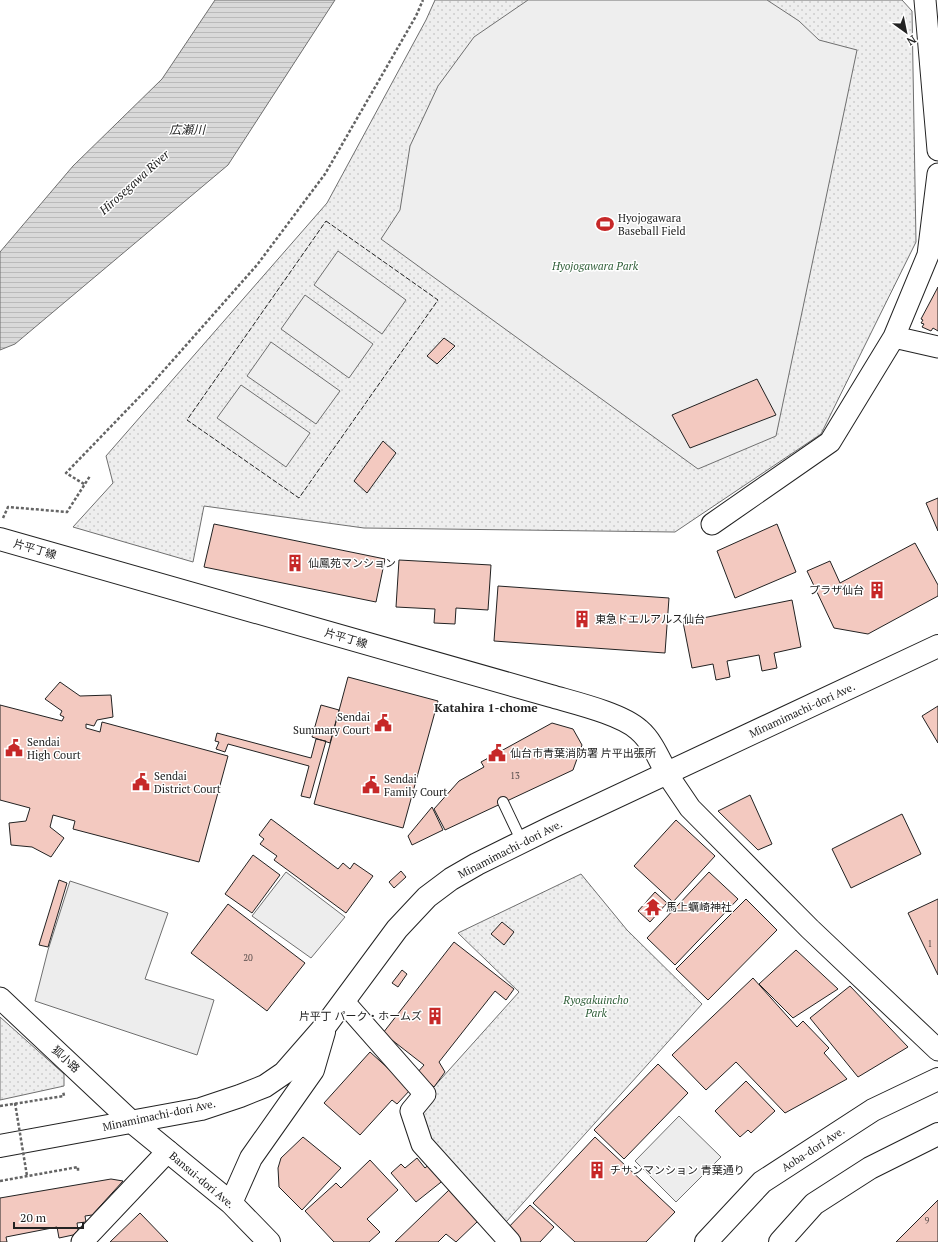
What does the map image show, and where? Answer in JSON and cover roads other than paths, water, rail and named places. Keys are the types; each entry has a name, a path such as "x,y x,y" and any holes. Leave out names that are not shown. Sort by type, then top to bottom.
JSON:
{"street":[{"path":"925,0 938,150"},
{"path":"712,524 830,442 894,337 928,255 938,174"},
{"path":"894,337 938,347"},
{"name":"片平丁線","path":"0,531 611,715 639,730 647,738 668,774"},
{"name":"Minamimachi-dori Ave.","path":"0,1146 201,1108 240,1096 265,1086 284,1073 326,1025 397,929 427,897 477,864 938,646"},
{"path":"668,774 690,808 810,929 938,1050"},
{"name":"狐小路","path":"0,998 132,1122"},
{"path":"344,1002 425,1094 411,1111 422,1144 510,1242"},
{"path":"230,1202 251,1158 312,1070 326,1025"},
{"name":"Aoba-dori Ave.","path":"706,1242 762,1182 873,1110 938,1078"},
{"name":"Bansui-dori Ave.","path":"132,1122 230,1202 269,1242"},
{"path":"780,1242 814,1204 870,1168 938,1134"},
{"path":"82,1242 168,1152"}],"lane":[{"path":"503,802 522,842"}],"water":[{"name":"広瀬川","path":"215,0 335,0 228,165 15,344 0,350 0,252 73,166 162,79"}],"place":[{"name":"Hyojogawara Baseball Field","path":"605,224"},
{"name":"仙鳳苑マンション","path":"295,563"},
{"name":"プラザ仙台","path":"877,590"},
{"name":"東急ドエルアルス仙台","path":"582,619"},
{"name":"Sendai Summary Court","path":"383,723"},
{"name":"Sendai High Court","path":"14,748"},
{"name":"仙台市青葉消防署 片平出張所","path":"497,753"},
{"name":"Sendai District Court","path":"141,782"},
{"name":"Sendai Family Court","path":"371,785"},
{"name":"馬上蠣崎神社","path":"653,907"},
{"name":"片平丁 パーク・ホームズ","path":"435,1016"},
{"name":"チサンマンション 青葉通り","path":"597,1170"}],"district":[{"name":"Katahira 1-chome","path":"486,707"}],"water label":[{"name":"Hirosegawa River","path":"134,182"}],"park label":[{"name":"Hyojogawara Park","path":"595,266"},
{"name":"Ryogakuincho Park","path":"596,1006"}]}
